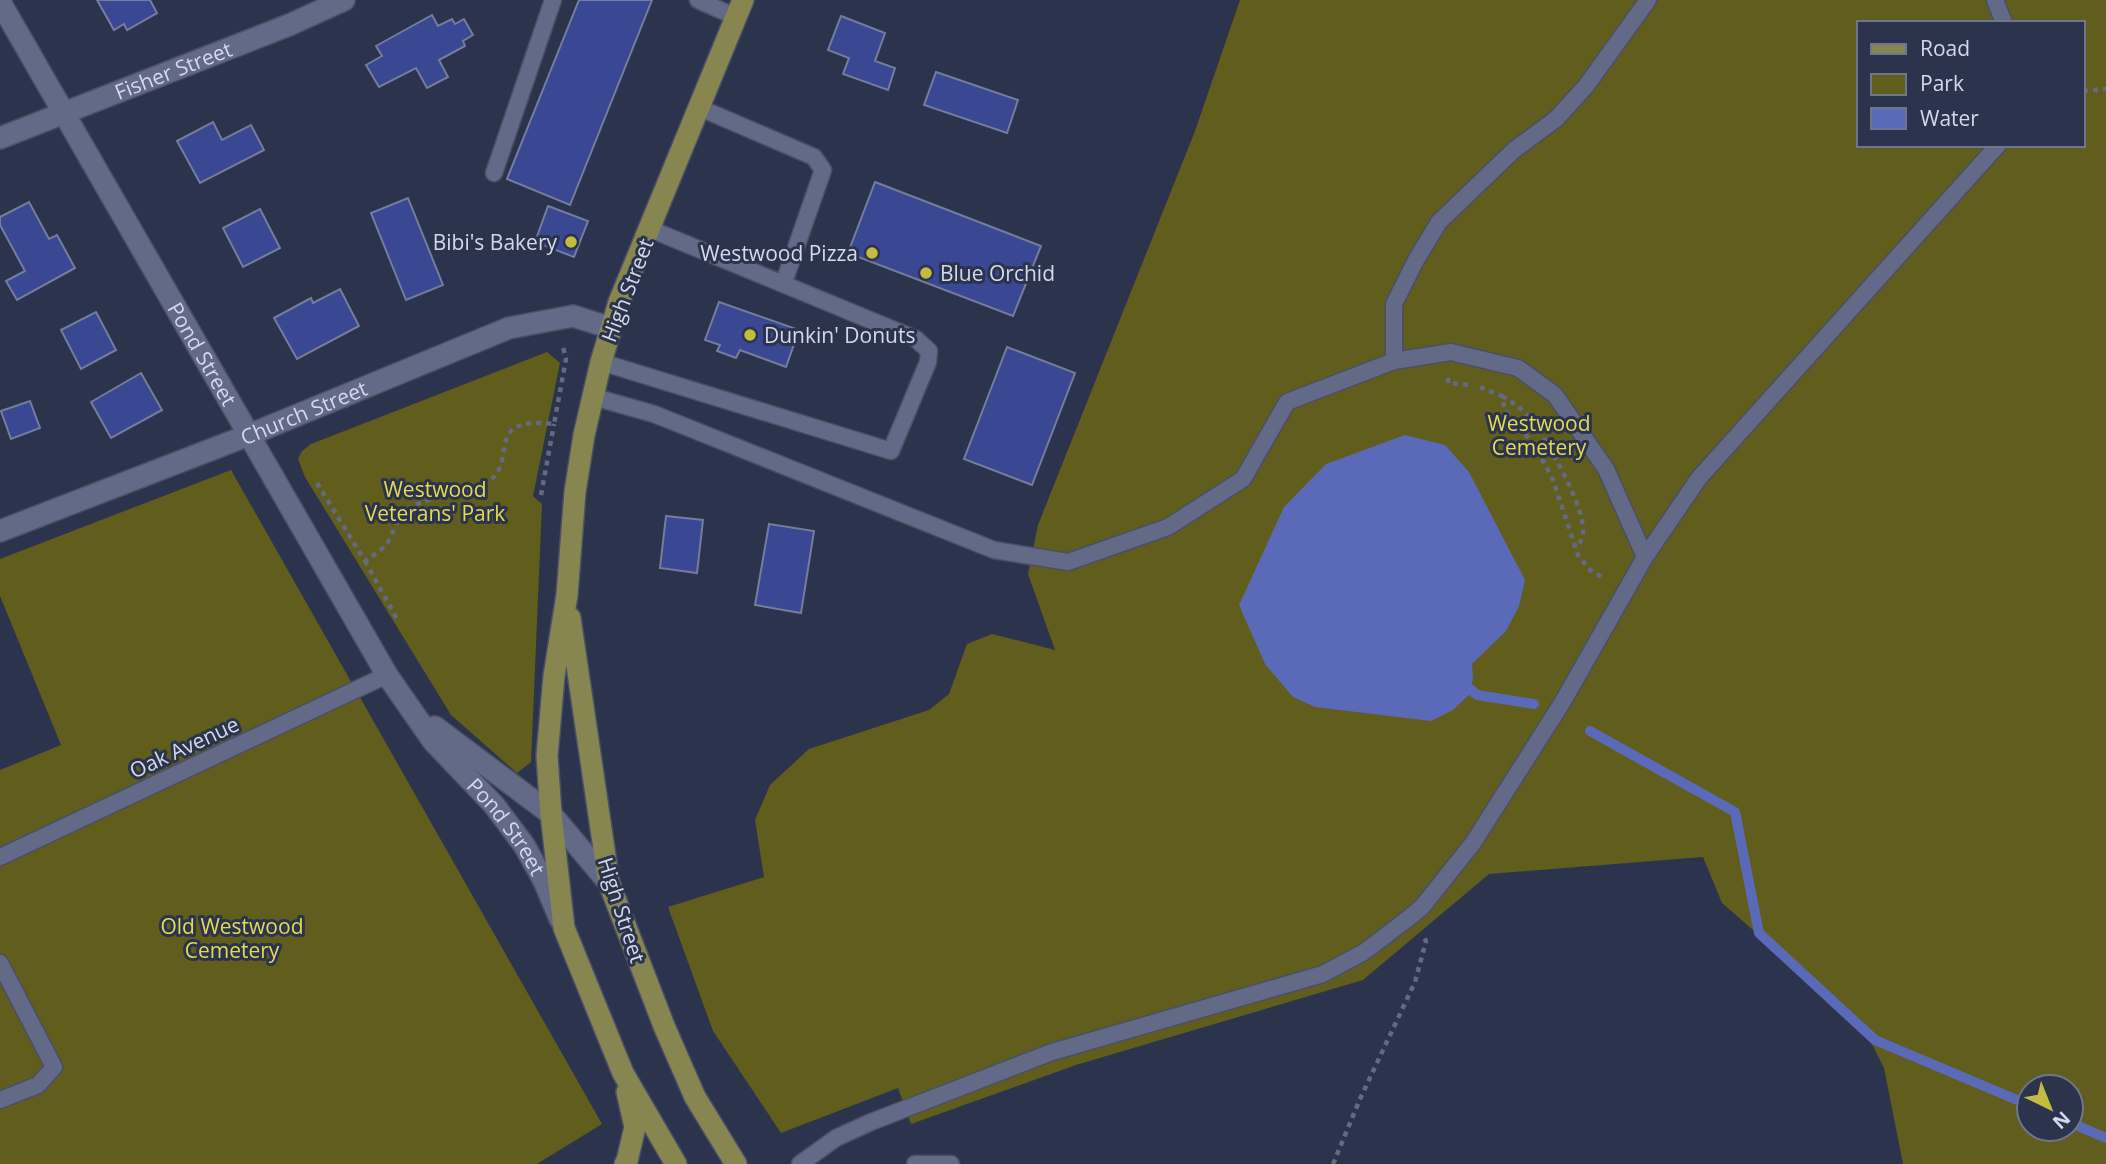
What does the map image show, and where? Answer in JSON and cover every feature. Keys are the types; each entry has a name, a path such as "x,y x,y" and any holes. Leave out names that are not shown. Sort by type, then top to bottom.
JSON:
{"main road":[{"name":"High Street","path":"676,1164 622,1073 564,928 547,756 554,676 567,595 575,492 584,435 601,362 619,302 739,8"},
{"name":"High Street","path":"567,595 609,883 631,946 679,1062 695,1097 736,1164"},
{"path":"622,1073 635,1127 625,1164"}],"street":[{"name":"Fisher Street","path":"0,138 289,25 344,0"},
{"name":"Pond Street","path":"0,2 387,675 433,741 494,805 524,845 544,881 564,928"},
{"name":"Church Street","path":"0,531 249,435 509,328 573,316 611,328"},
{"name":"Pond Street","path":"406,704 551,814 609,883"}],"lane":[{"path":"494,173 553,0"},
{"path":"698,0 739,8"},
{"path":"1394,361 1394,304 1439,222 1514,150 1556,118 1586,86 1648,0"},
{"path":"1995,0 2003,21"},
{"path":"700,108 814,157 823,170 784,282"},
{"path":"800,1164 836,1138 870,1122 1052,1052 1323,974 1364,952 1410,917 1474,844 1562,703 1645,557 1699,478 1996,147"},
{"path":"601,362 891,451 928,362 929,352 916,339 784,282 650,229"},
{"path":"594,397 654,414 994,550 1068,562 1168,527 1243,479 1287,402 1394,361 1451,352 1518,369 1555,395 1606,469 1645,557"},
{"name":"Oak Avenue","path":"0,858 387,675"},
{"path":"0,963 54,1067 38,1085 0,1100"},
{"path":"915,1164 951,1164"}],"path":[{"path":"2085,91 2106,89"},
{"path":"541,495 566,359 563,347"},
{"path":"1451,352 1448,383 1474,385 1517,405 1529,418 1560,465 1583,530 1582,540 1575,547"},
{"path":"1502,396 1505,411 1517,422 1553,480 1575,547 1590,570 1626,590"},
{"path":"365,561 379,552 390,540 396,522 405,511 417,503 486,483 498,472 504,440 517,426 535,422 554,424"},
{"path":"317,483 397,619"},
{"path":"1333,1164 1415,982 1426,941 1410,917"}],"green space":[{"name":"Westwood Cemetery","path":"1240,0 2106,0 2106,1164 1903,1164 1884,1068 1863,1026 1722,903 1703,857 1489,874 1363,980 1076,1065 911,1124 898,1088 781,1133 713,1031 668,907 764,877 755,820 770,785 809,749 929,710 949,694 967,644 992,634 1055,650 1028,574 1038,525 1195,131"},
{"name":"Westwood Veterans' Park","path":"547,352 560,363 533,496 542,504 531,762 517,773 451,715 305,477 298,459 302,451 311,444"},
{"name":"Old Westwood Cemetery","path":"231,470 602,1124 537,1164 0,1164 0,770 61,745 0,596 0,559"}],"water":[{"path":"1405,435 1445,445 1469,472 1525,580 1519,606 1506,631 1472,664 1470,694 1453,710 1431,721 1315,707 1293,697 1265,664 1239,605 1284,507 1326,464"}],"building":[{"path":"97,0 150,0 157,13 127,30 124,24 114,30"},
{"path":"579,0 652,0 570,205 507,179"},
{"path":"432,15 438,26 452,19 455,24 464,19 473,35 463,41 465,46 439,60 448,77 427,88 416,68 379,87 366,65 382,56 376,46"},
{"path":"841,16 885,33 875,61 895,68 888,90 843,74 849,58 828,50"},
{"path":"936,72 1018,100 1007,133 924,105"},
{"path":"213,122 222,140 251,125 264,150 200,183 177,141"},
{"path":"875,182 1041,246 1013,316 848,253"},
{"path":"408,198 443,285 406,300 371,213"},
{"path":"29,202 49,239 57,235 75,268 17,300 6,281 25,271 0,225 0,217"},
{"path":"548,206 588,221 574,257 535,242"},
{"path":"260,209 280,248 243,267 223,228"},
{"path":"340,289 359,326 297,359 274,318 311,298 313,303"},
{"path":"719,302 799,330 786,367 740,350 736,358 717,351 720,345 705,340"},
{"path":"96,312 116,350 81,369 61,330"},
{"path":"1007,347 1075,373 1032,485 964,459"},
{"path":"141,373 162,410 111,438 91,402"},
{"path":"30,401 40,428 11,439 1,411"},
{"path":"666,516 703,520 697,573 660,568"},
{"path":"769,524 814,531 801,613 755,605"}],"waterway":[{"path":"1461,681 1477,695 1534,704"},
{"path":"1590,731 1735,812 1759,933 1875,1040 2015,1099"},
{"path":"2085,1129 2106,1138"}],"place":[{"name":"Bibi's Bakery","path":"571,242"},
{"name":"Westwood Pizza","path":"872,253"},
{"name":"Blue Orchid","path":"926,273"},
{"name":"Dunkin' Donuts","path":"750,335"}]}
